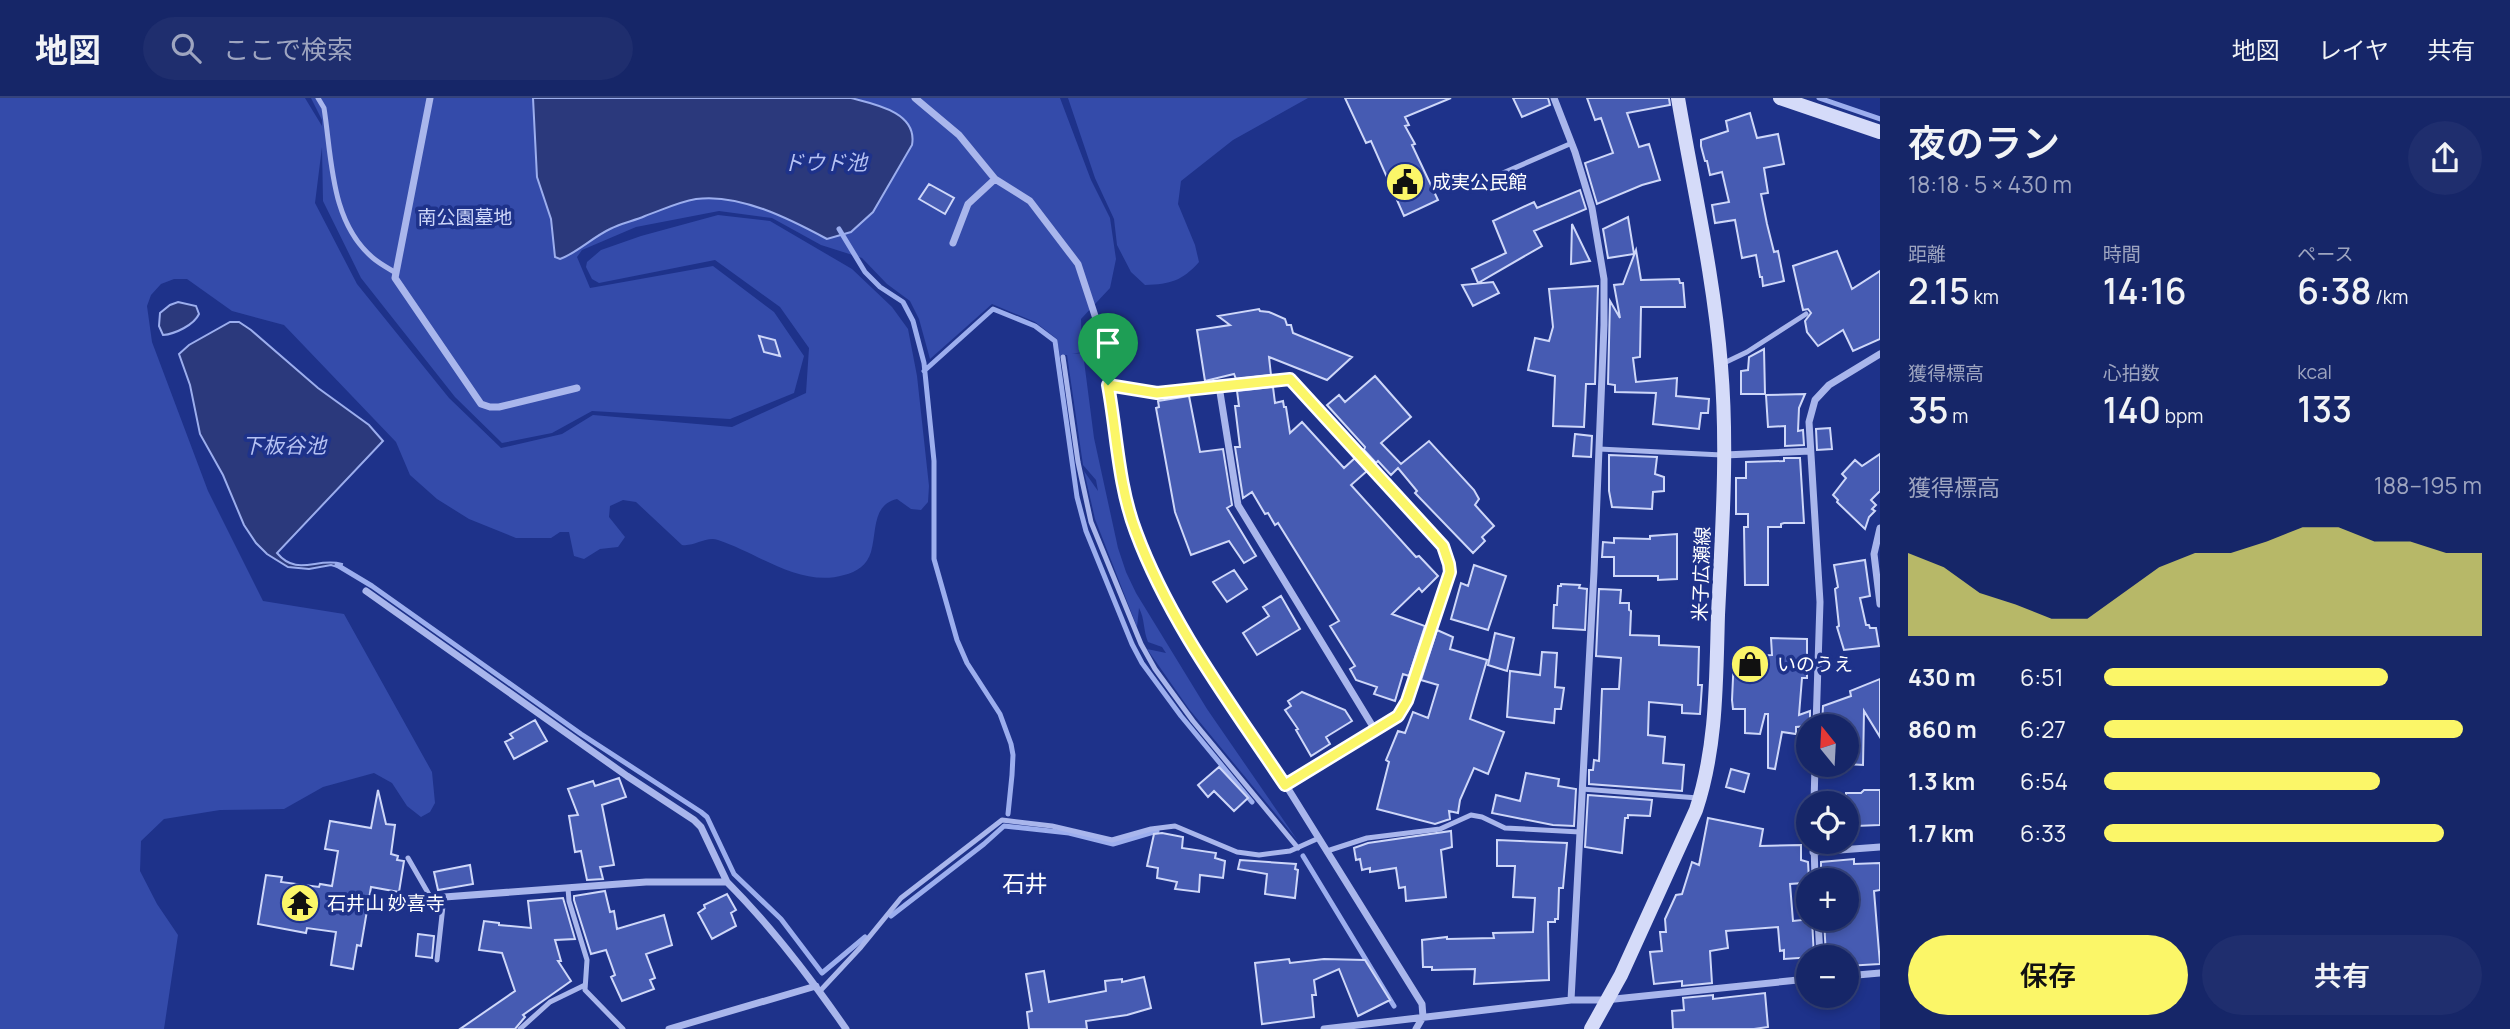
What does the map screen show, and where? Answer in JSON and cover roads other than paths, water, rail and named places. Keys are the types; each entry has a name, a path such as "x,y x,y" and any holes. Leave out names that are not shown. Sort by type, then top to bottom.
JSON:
{"main road":[{"name":"米子広瀬線","path":"1591,1029 1620,975 1686,835 1705,781 1714,721 1725,455 1721,365 1678,98"},
{"path":"1780,98 1880,132"}],"street":[{"path":"430,98 395,278 481,404 499,407 577,387"},
{"path":"915,98 960,135 995,179 1030,201 1078,264 1098,328 1119,463 1135,530 1157,581 1217,683 1319,838 1422,1004 1423,1017 1416,1029"},
{"path":"1553,98 1572,143 1592,208 1604,279 1599,449 1571,1000"},
{"path":"953,243 968,204 995,179"},
{"path":"1816,714 1820,602 1809,422 1815,400 1829,385 1880,354"},
{"path":"1108,385 1157,393 1290,379 1443,546 1450,572 1407,701 1398,716 1285,785"},
{"path":"1219,386 1238,506 1375,730"},
{"path":"1725,455 1810,451"},
{"path":"1880,528 1874,554 1880,604"},
{"path":"366,591 627,776 694,820 701,827 727,882 759,914 818,988 846,1029"},
{"path":"1859,848 1880,846"},
{"path":"432,898 646,882 727,882"},
{"path":"1859,975 1880,973"},
{"path":"1324,1029 1571,1000 1605,1000 1796,980"},
{"path":"669,1029 818,988"}],"lane":[{"path":"318,98 325,116 333,180 346,221 373,258 396,273"},
{"path":"1489,178 1572,143"},
{"path":"1721,365 1747,352 1806,314"},
{"path":"1063,357 1078,462 1091,522 1141,644 1155,669 1193,721 1298,848"},
{"path":"1599,449 1725,455"},
{"path":"1582,789 1700,799"},
{"path":"1327,851 1367,838 1440,830 1471,815 1505,828 1580,832"},
{"path":"818,988 861,947 901,898 1002,820 1052,826 1112,839 1175,826 1237,852 1259,855 1281,853 1319,838"},
{"path":"408,858 432,898"},
{"path":"568,888 569,901 587,960 585,990 623,1029"},
{"path":"437,960 444,897"},
{"path":"520,1029 550,1002 585,985"}],"water":[{"name":"ドウド池","path":"533,98 851,98 882,107 901,117 912,134 912,145 873,212 851,232 827,239 764,209 729,200 696,199 614,227 560,259 555,257 551,219 537,177"},
{"path":"178,302 196,306 199,314 184,328 163,335 159,326 160,313"},
{"name":"下板谷池","path":"230,322 239,322 251,330 318,388 369,425 383,441 277,553 292,564 333,563 342,564 341,568 331,565 309,569 288,567 267,554 244,525 223,475 200,434 190,385 179,354 189,345"}],"waterway":[{"path":"1819,98 1880,119"},
{"path":"839,229 865,272 880,287 903,302 913,321 924,363 934,461 934,559 957,640 967,663 1000,714 1011,744 1013,755 1008,814"},
{"path":"924,371 993,309 1035,326 1055,341 1077,497 1086,531 1132,644 1142,663 1181,716 1252,802"},
{"path":"337,565 372,586 581,734 707,817 734,874 781,919 822,973 865,937"},
{"path":"891,916 1004,826 1069,833 1113,844 1157,831"},
{"path":"1303,856 1394,1006"}],"place":[{"name":"成実公民館","path":"1405,182"},
{"name":"いのうえ","path":"1750,664"},
{"name":"石井山 妙喜寺","path":"300,903"}],"district":[{"name":"石井","path":"1025,884"}],"park label":[{"name":"南公園墓地","path":"465,217"}]}
